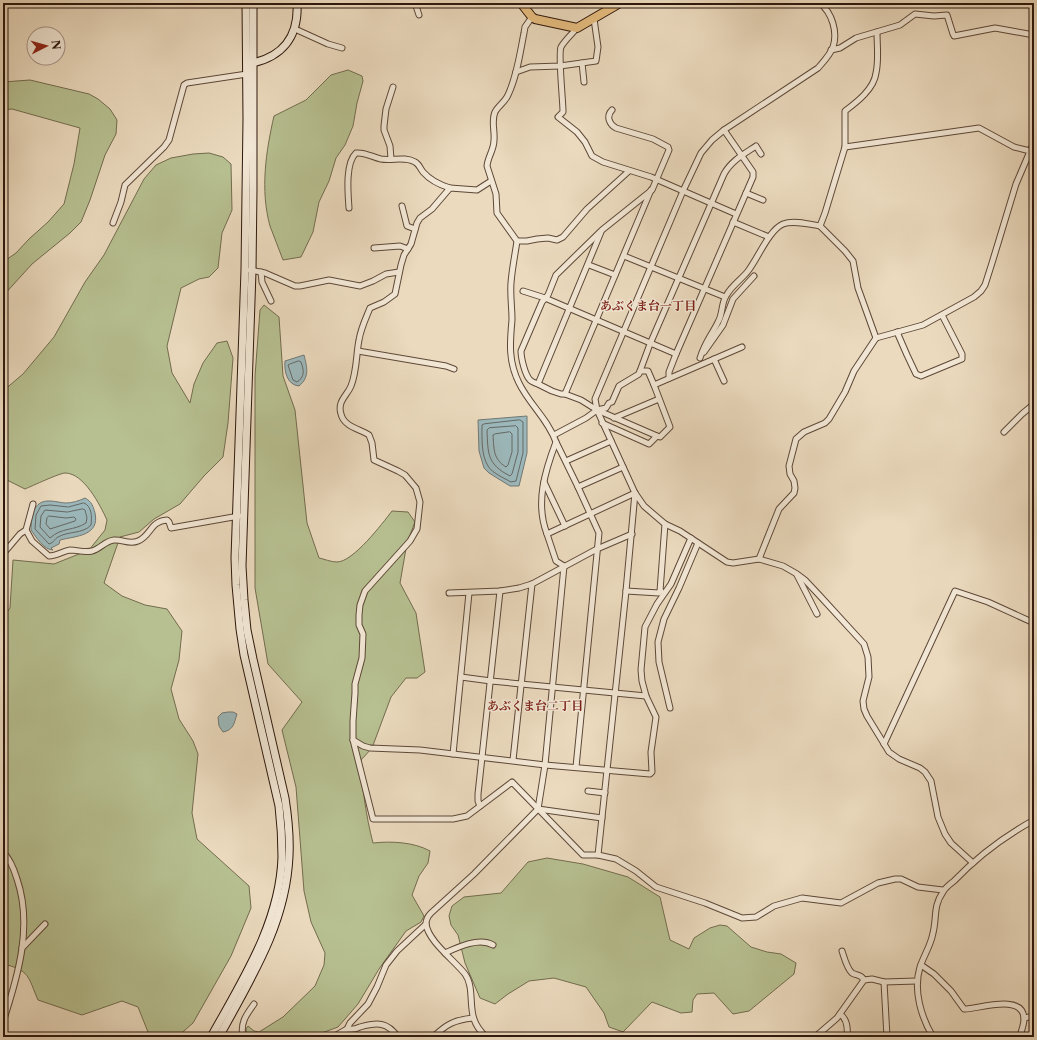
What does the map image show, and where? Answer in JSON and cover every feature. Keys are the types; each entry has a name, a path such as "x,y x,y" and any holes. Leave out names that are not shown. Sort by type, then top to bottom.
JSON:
{"main road":[{"path":"521,3 532,17 577,28 620,3"}],"street":[{"path":"211,1037 246,974 259,947 270,919 276,896 282,858 279,806 244,655 236,585 240,516 248,270 253,189 250,64 246,3"},
{"path":"248,270 247,74 250,64 252,3"},
{"path":"250,64 266,60 276,54 284,46 295,29 297,3"},
{"path":"415,3 419,15"},
{"path":"820,3 831,17 833,23 834,42 831,50 818,68 724,130 712,140 701,153 683,191 595,399 602,423 635,493 644,506 665,524 680,531 726,562 733,563 759,559 783,566 797,574 805,580 864,644 868,657 869,677 863,701 867,716 889,752 925,772 930,781 938,817 945,834 951,843 973,864"},
{"path":"831,50 840,48 856,38 900,26 913,15 917,14 934,16 948,15 954,36 995,28 1034,35"},
{"path":"532,17 525,27 516,72 508,96 495,112 493,120 493,150 487,162 487,166 496,194 497,212 517,240 511,283 512,320 509,343 516,377 523,392 554,435 599,533 576,766"},
{"path":"516,72 530,67 560,66 596,61 598,47 594,19"},
{"path":"577,28 561,48 560,66 563,112 558,117 577,132 585,142 592,156 656,180 736,214"},
{"path":"295,29 328,44 342,48"},
{"path":"820,226 826,213 845,147 845,111 868,91 876,74 877,32"},
{"path":"582,63 584,82"},
{"path":"113,223 121,202 125,185 164,147 169,140 184,84 247,74"},
{"path":"390,159 390,146 384,126 385,113 393,86"},
{"path":"565,394 669,150 668,147 653,139 612,126 609,117 612,110"},
{"path":"845,147 979,128 1014,147 1030,151"},
{"path":"669,378 669,372 676,354 753,176 753,172 724,130"},
{"path":"759,559 779,509 794,493 794,481 790,474 789,466 796,439 804,432 824,423 829,419 845,392 854,371 876,338 923,324 942,315 974,297 985,285 1016,184 1034,142"},
{"path":"554,435 586,418 597,410 606,408 609,403 612,402 619,386 639,374 650,344 710,203 727,168 756,146 761,154"},
{"path":"349,208 347,193 348,173 356,153 383,160 402,159 416,162 424,173 433,180 442,186 450,188 477,190 492,181"},
{"path":"517,240 527,241 548,238 557,240 563,237 587,210 629,171"},
{"path":"450,188 432,209 420,218 411,244 404,255 395,294 384,302 370,308 360,335 354,376 350,388 341,403 340,414 342,418 353,428 370,435 374,460 405,475 416,488 420,502 417,529 410,541 365,591 360,605 359,625 364,634 362,658 355,684 353,740 374,819 457,818 467,816 512,782 583,855 598,855 616,859 636,871 656,887 711,905 742,918 756,916 774,906 802,898 841,903 878,883 895,879 918,887 943,890"},
{"path":"652,190 602,230 556,275 542,302 521,352 521,358 531,381 552,391 580,400 614,418 657,436"},
{"path":"746,193 763,200"},
{"path":"402,206 408,226 415,229"},
{"path":"733,222 769,237"},
{"path":"754,276 733,299 723,325 700,358 709,337 718,322 725,297 748,271 769,237 774,231 784,224 803,223 820,226 845,251 853,261 858,288 876,338"},
{"path":"538,384 589,265 602,230"},
{"path":"374,248 400,246 408,249"},
{"path":"624,256 704,290 725,297"},
{"path":"589,265 615,275"},
{"path":"248,270 281,278 295,286 330,280 360,286 386,274 399,272"},
{"path":"261,272 262,282 271,301"},
{"path":"523,291 545,298 569,310 676,354"},
{"path":"897,332 906,356 916,374 921,376 962,359 962,354 942,315"},
{"path":"654,385 742,347"},
{"path":"358,351 446,366 454,370"},
{"path":"714,359 724,381"},
{"path":"602,423 649,444 657,436 660,437 670,427 648,371 640,372"},
{"path":"614,418 659,399"},
{"path":"1004,432 1034,404"},
{"path":"566,461 611,441"},
{"path":"556,442 545,471 541,511 543,524 556,561 564,566"},
{"path":"578,487 623,467"},
{"path":"544,481 565,526"},
{"path":"547,534 635,493"},
{"path":"598,855 616,693 635,493"},
{"path":"3,554 20,534 26,530 33,504"},
{"path":"26,530 32,541 50,556 68,550 86,552 94,551 103,544 116,540 134,543 140,541 155,524 161,521 167,520 171,528 240,516"},
{"path":"219,1037 259,962 278,920 290,855 285,798 253,659 248,630 244,600 240,516"},
{"path":"353,740 370,748 420,750 482,758 650,774 652,772 651,752 656,717 646,696 641,670 644,628 662,592 665,524"},
{"path":"449,593 500,591 532,584 597,549 632,534"},
{"path":"626,590 662,592 671,584 691,538"},
{"path":"670,708 659,662 658,642 664,619 698,543"},
{"path":"486,1037 480,1032 473,1018 470,985 467,976 445,953 428,930 426,920 431,913 474,874 538,809 545,764 564,566"},
{"path":"797,574 817,614"},
{"path":"513,760 532,584"},
{"path":"480,806 478,801 500,591"},
{"path":"884,744 955,591 988,602 1034,623"},
{"path":"453,754 469,593"},
{"path":"461,677 646,696"},
{"path":"588,791 605,793"},
{"path":"538,809 602,818"},
{"path":"933,1037 925,1024 922,1015 917,981 921,965 933,933 936,904 943,890 973,864 1006,838 1034,820"},
{"path":"3,852 15,872 22,897 24,919 18,974 3,1022"},
{"path":"22,948 45,924"},
{"path":"347,1030 350,1023 368,1004 390,961 406,941 426,924"},
{"path":"445,953 470,944 481,942 493,945"},
{"path":"842,951 849,970 862,977 864,980"},
{"path":"921,965 934,974 951,991 964,1009 968,1010 992,1004 1006,1004 1019,1008 1024,1018 1020,1037"},
{"path":"815,1037 840,1014 864,980 872,979 884,982 917,981"},
{"path":"884,982 887,1037"},
{"path":"243,1037 242,1024 254,1004"},
{"path":"840,1014 846,1021 848,1030 847,1037"},
{"path":"1024,1018 1034,1016"},
{"path":"433,1037 450,1023 458,1020 473,1018"},
{"path":"333,1037 347,1030 352,1030 371,1024 383,1024 392,1029 398,1037"}],"green space":[{"path":"348,70 362,76 363,81 353,126 345,145 336,158 329,181 319,202 313,232 301,257 283,260 270,226 265,199 265,171 274,116 306,100 331,75"},
{"path":"30,80 89,94 98,99 110,109 117,120 116,134 105,155 81,222 32,264 3,296 3,262 16,253 64,204 74,164 80,128 12,109 3,110 3,82"},
{"path":"209,153 223,157 231,164 232,210 222,233 218,268 209,277 199,279 181,288 167,346 172,373 190,403 194,384 203,363 217,343 227,341 233,358 228,423 223,457 180,504 154,519 139,532 120,537 104,583 122,596 145,605 167,609 182,631 179,660 171,689 179,719 193,741 198,754 192,813 197,839 249,886 251,908 231,956 193,1023 177,1037 150,1037 138,1007 122,1001 82,1015 38,1000 27,976 12,966 3,964 3,618 10,608 13,560 54,564 89,550 105,530 107,520 96,499 85,484 72,474 65,473 52,477 25,489 3,478 3,391 23,374 54,337 85,282 104,255 144,179 156,165 171,158"},
{"path":"264,305 279,317 283,376 295,410 307,523 319,558 335,562 344,560 351,556 367,541 392,511 408,512 415,522 407,543 400,583 416,613 425,672 417,678 406,678 391,697 372,748 361,760 362,781 368,823 373,843 387,842 410,844 430,851 428,863 419,876 412,895 424,916 421,922 406,931 379,969 358,1004 338,1027 311,1037 247,1037 246,1029 248,1026 254,1031 259,1032 283,1017 315,986 324,965 325,953 311,922 304,891 296,787 282,730 302,702 268,664 255,588 255,376 260,310"},
{"path":"547,858 583,864 628,877 660,897 670,940 689,949 694,938 710,928 720,925 727,926 751,947 767,952 781,954 796,963 794,974 749,1011 733,1014 714,993 697,994 693,1000 692,1012 681,1013 652,1002 623,1032 609,1027 604,1013 586,987 554,978 529,981 495,1004 480,998 465,963 458,935 451,925 449,916 452,906 464,897 501,893 528,862"}],"water":[{"path":"304,355 307,372 305,379 299,386 292,383 287,377 285,361"},
{"path":"527,416 527,453 519,486 510,486 489,473 484,468 479,451 478,420"},
{"path":"85,498 92,504 95,513 96,521 90,531 79,536 60,540 59,544 51,548 53,550 43,546 31,530 34,510 37,506 44,501 68,503 76,502"},
{"path":"228,712 237,714 231,728 223,732 219,726 218,717 222,713"}],"district":[{"name":"あぶくま台一丁目","path":"648,306"},
{"name":"あぶくま台二丁目","path":"535,706"}]}
